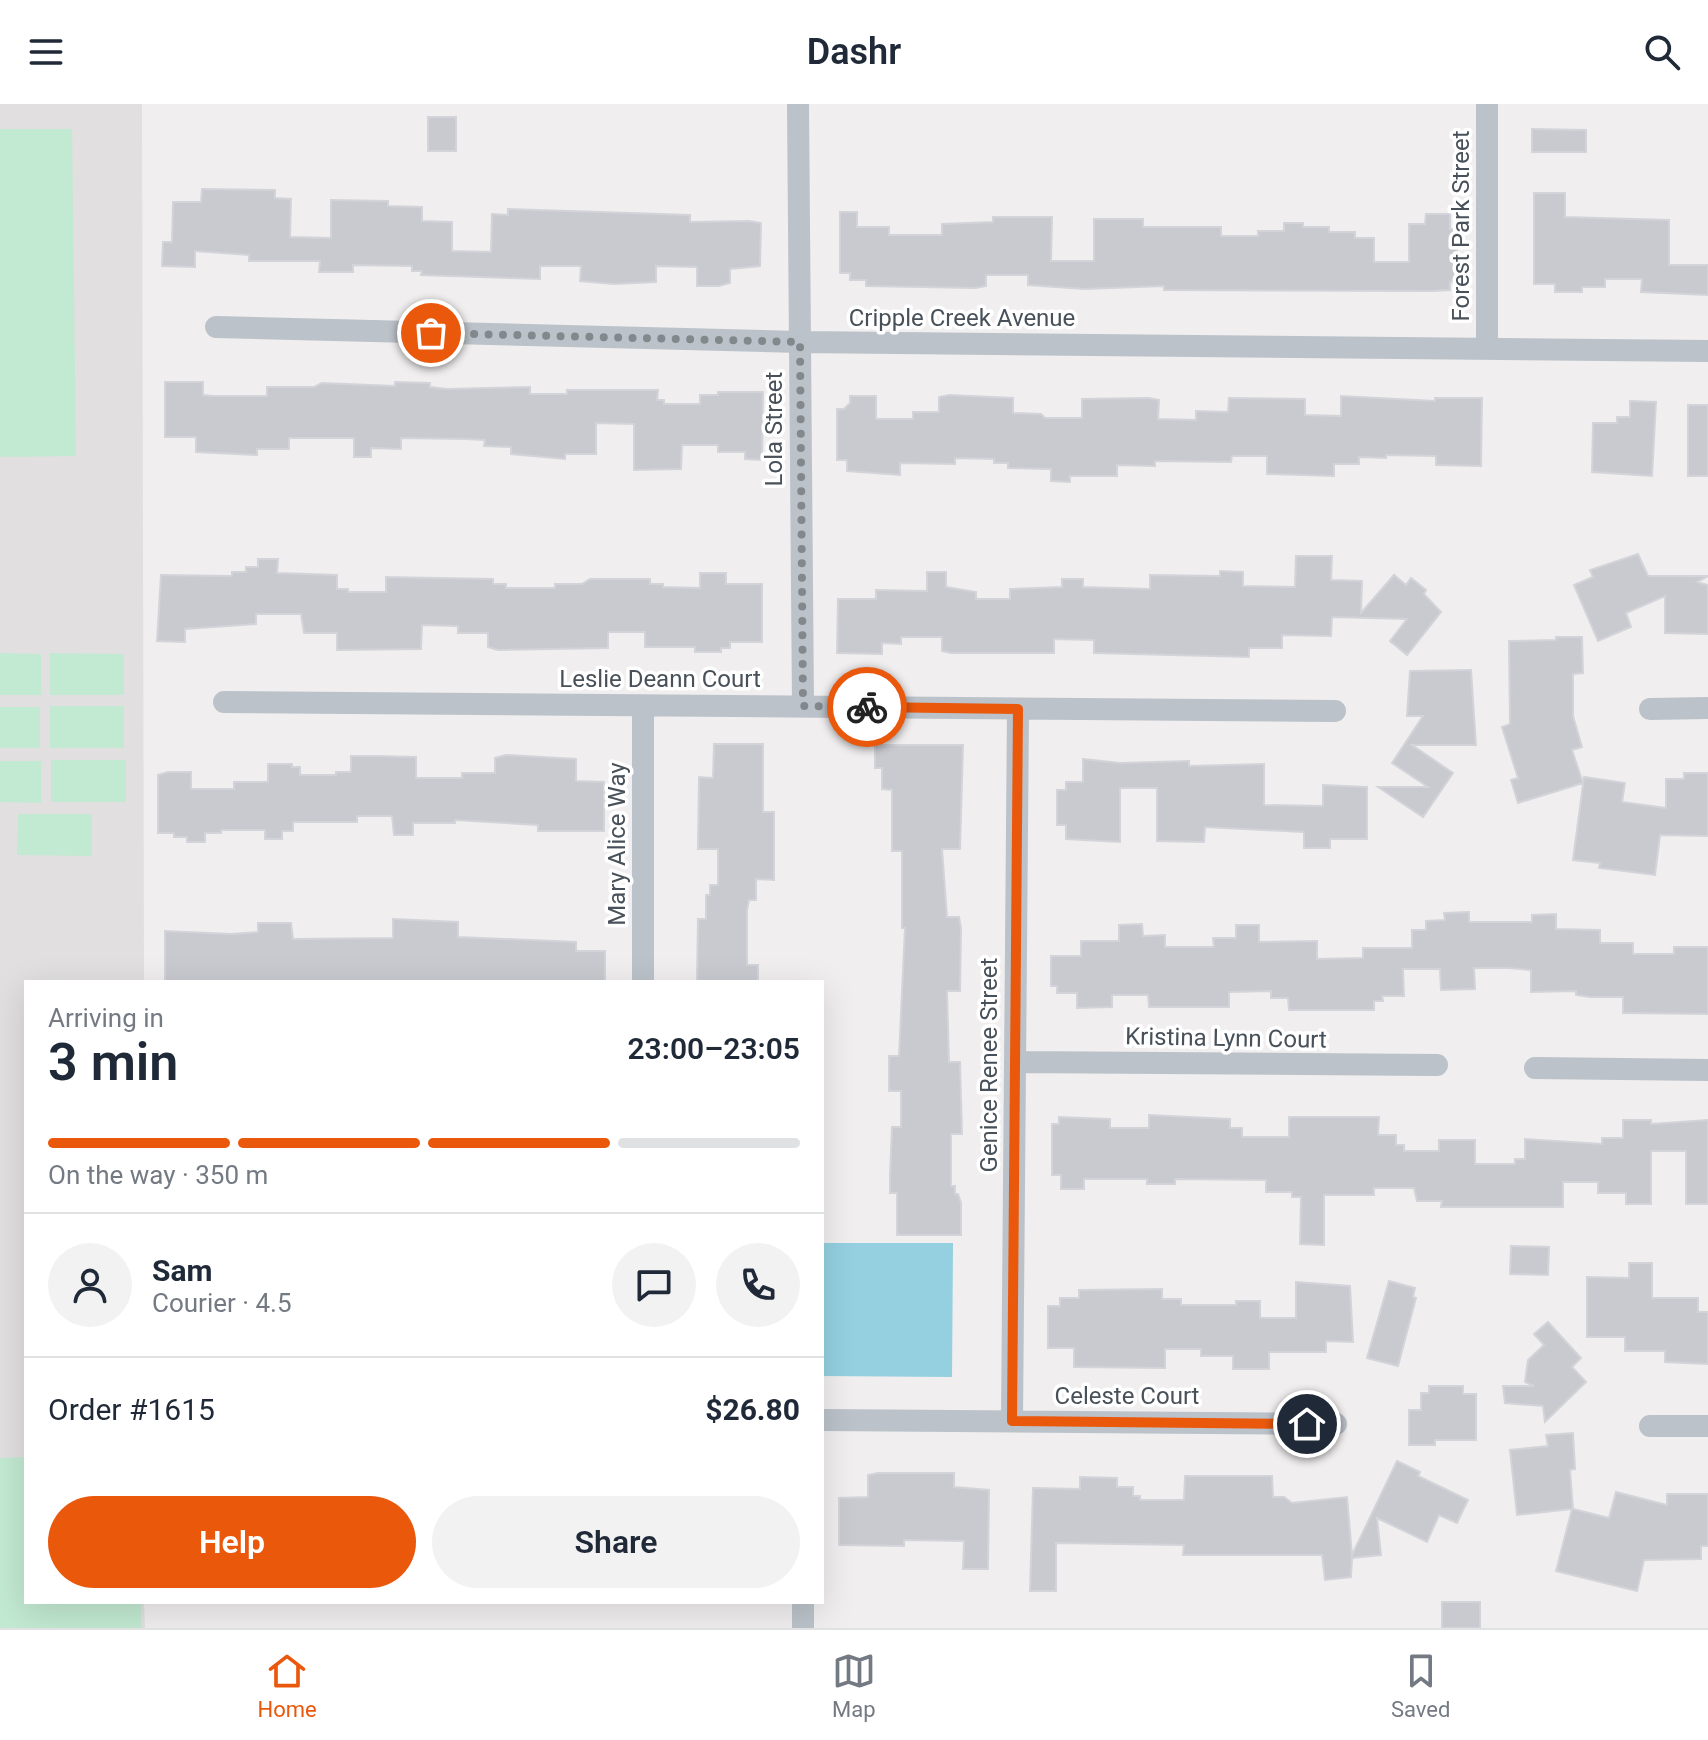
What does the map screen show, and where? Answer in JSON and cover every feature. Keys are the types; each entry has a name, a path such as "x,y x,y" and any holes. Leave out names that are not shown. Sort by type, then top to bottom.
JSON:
{"street":[{"name":"Lola Street","path":"798,104 803,706"},
{"name":"Forest Park Street","path":"1487,104 1487,348"},
{"name":"Cripple Creek Avenue","path":"216,327 800,342 1708,351"},
{"name":"Leslie Deann Court","path":"224,702 1335,711"},
{"name":"Mary Alice Way","path":"643,706 643,980"},
{"path":"1650,709 1708,708"},
{"name":"Genice Renee Street","path":"1012,1421 1018,709"},
{"name":"Kristina Lynn Court","path":"1015,1062 1437,1065"},
{"path":"1535,1068 1708,1070"},
{"name":"Celeste Court","path":"824,1420 1336,1424"},
{"path":"1650,1426 1708,1426"},
{"path":"803,1604 803,1628"}],"shaded area":[{"path":"0,104 142,104 144,980 24,980 24,1604 144,1604 145,1628 0,1628"}],"green space":[{"path":"0,129 72,129 76,456 0,457"},
{"path":"0,653 41,654 41,695 0,695"},
{"path":"50,653 124,654 124,695 50,695"},
{"path":"50,706 124,706 124,748 50,748"},
{"path":"0,707 40,707 40,748 0,748"},
{"path":"51,760 126,760 126,802 51,802"},
{"path":"0,761 41,761 41,803 0,802"},
{"path":"18,814 92,814 92,856 17,855"},
{"path":"24,1457 24,1604 141,1604 141,1628 0,1628 0,1458"}],"water":[{"path":"824,1243 953,1243 952,1377 824,1376"}],"building":[{"path":"428,117 456,117 456,151 428,151"},
{"path":"1532,129 1586,130 1586,152 1532,152"},
{"path":"202,189 275,190 275,198 291,199 290,237 331,238 331,200 388,201 388,206 422,207 422,221 452,222 452,251 491,252 492,214 508,215 508,209 690,215 690,222 749,221 761,223 760,266 730,269 730,283 697,286 697,267 656,266 656,282 614,284 580,281 581,266 540,266 540,279 421,275 422,271 412,271 412,266 353,265 353,272 319,272 320,261 249,261 249,255 195,251 195,267 162,266 163,242 172,242 173,202 201,202"},
{"path":"1534,193 1565,193 1565,217 1669,220 1669,265 1708,265 1708,295 1641,292 1642,279 1605,279 1605,287 1582,287 1582,292 1555,292 1555,284 1534,284"},
{"path":"840,212 857,212 857,227 889,227 889,235 942,235 942,224 993,222 993,217 1052,217 1051,261 1094,261 1094,219 1143,219 1143,227 1221,227 1221,236 1258,236 1258,231 1284,231 1284,223 1329,227 1329,232 1355,232 1355,238 1374,238 1374,262 1409,262 1409,224 1425,224 1426,214 1450,214 1450,229 1457,229 1457,282 1450,282 1450,290 1432,291 1164,290 1164,286 1084,289 1028,285 1028,275 986,275 986,286 976,288 866,286 866,280 850,280 850,273 840,273"},
{"path":"165,382 203,382 203,395 213,396 267,396 267,387 314,387 322,383 395,386 395,382 430,383 430,387 447,389 530,387 530,394 567,394 567,390 658,390 657,400 664,400 664,404 700,404 700,395 718,395 718,392 763,392 762,460 745,459 745,452 718,452 718,445 682,445 681,469 634,470 634,424 596,423 596,454 565,454 565,459 511,454 511,447 484,446 485,440 465,439 401,438 401,449 371,448 371,457 354,457 354,438 289,438 289,449 257,449 257,455 196,452 196,437 165,437"},
{"path":"850,396 876,396 876,419 913,419 913,412 939,412 939,397 1013,398 1013,413 1041,414 1045,418 1082,418 1082,399 1149,398 1159,400 1158,419 1196,420 1196,411 1228,412 1229,398 1305,399 1305,415 1341,416 1341,396 1435,401 1435,398 1482,398 1481,466 1436,465 1436,456 1386,455 1386,458 1359,457 1359,464 1334,464 1334,476 1267,474 1267,456 1232,456 1231,462 1155,461 1155,466 1117,465 1117,476 1070,476 1070,482 1051,481 1051,469 1008,468 1008,463 994,463 994,459 955,458 955,464 900,463 900,475 847,471 847,460 837,460 837,409 844,409 850,403"},
{"path":"1630,401 1656,402 1652,476 1592,472 1593,423 1617,423 1617,417 1630,417"},
{"path":"1688,405 1708,405 1708,476 1688,476"},
{"path":"1638,554 1648,576 1708,576 1697,582 1708,585 1708,634 1665,633 1665,596 1626,613 1631,627 1598,641 1574,585 1593,577 1590,570"},
{"path":"1296,556 1332,556 1331,580 1362,581 1361,613 1394,575 1406,585 1411,578 1426,590 1424,594 1441,612 1407,655 1390,641 1407,619 1332,617 1331,636 1282,635 1282,648 1249,648 1249,657 1094,653 1094,640 1054,639 1054,653 951,653 942,651 942,637 901,637 901,644 882,643 882,654 837,653 838,599 876,599 876,590 927,591 927,572 946,572 946,587 976,592 976,599 1010,599 1010,589 1062,587 1062,579 1083,579 1083,587 1150,589 1150,575 1220,576 1220,571 1243,572 1243,586 1295,587"},
{"path":"258,559 278,559 277,573 337,575 337,589 348,589 348,592 386,592 386,577 493,579 493,584 506,584 506,588 555,588 555,584 582,584 590,579 650,579 650,584 663,584 663,587 700,588 700,573 726,573 726,584 762,584 762,642 730,642 730,648 721,648 721,652 695,652 695,647 645,647 645,632 608,632 608,648 498,650 488,647 488,633 458,633 458,626 422,625 421,649 337,650 337,633 304,633 301,614 256,614 256,624 185,629 185,642 157,641 161,575 232,576 232,572 246,572 246,567 258,567"},
{"path":"1556,637 1582,637 1583,673 1573,674 1573,716 1582,747 1572,750 1583,783 1518,803 1511,780 1518,778 1502,727 1510,724 1509,641 1556,640"},
{"path":"1471,670 1476,745 1412,745 1453,773 1423,817 1378,787 1428,787 1392,763 1423,716 1407,716 1410,671"},
{"path":"714,744 763,744 763,812 774,812 774,880 756,879 756,900 749,900 747,910 747,965 758,965 758,980 697,980 698,919 706,919 706,895 710,895 710,885 718,885 718,849 698,849 699,777 713,778"},
{"path":"875,745 963,745 960,849 942,849 947,917 959,917 961,928 960,991 947,991 949,1062 960,1062 962,1134 951,1134 951,1186 955,1186 955,1194 958,1194 961,1203 961,1235 897,1235 897,1193 890,1193 890,1176 892,1127 901,1127 901,1091 889,1091 889,1056 899,1056 905,928 902,928 902,851 892,851 892,790 882,789 882,768 875,768"},
{"path":"506,755 576,759 576,781 604,782 604,831 538,831 538,825 455,820 455,823 413,823 413,835 394,835 392,816 357,816 357,822 293,822 293,831 282,831 282,839 265,839 265,830 205,833 205,842 187,842 187,837 158,833 158,775 168,772 191,772 191,789 234,789 234,782 268,782 268,764 292,764 292,767 300,767 300,775 336,775 336,772 351,772 351,756 375,756 416,757 416,778 462,778 462,773 495,773 495,758"},
{"path":"1083,759 1120,763 1189,761 1189,766 1264,764 1264,805 1323,806 1323,785 1367,787 1367,839 1330,839 1330,848 1304,848 1304,832 1205,827 1204,842 1157,841 1157,788 1120,788 1120,842 1066,839 1066,825 1057,825 1057,790 1066,790 1066,782 1083,782"},
{"path":"1684,773 1708,773 1708,836 1660,835 1655,875 1599,868 1600,863 1573,860 1584,777 1625,783 1622,802 1666,808 1666,779 1684,779"},
{"path":"1469,912 1469,922 1532,922 1532,915 1556,914 1556,929 1600,930 1600,943 1633,943 1633,954 1674,954 1674,947 1708,947 1708,1014 1623,1013 1623,997 1590,997 1576,995 1576,991 1531,992 1531,970 1508,968 1474,968 1475,989 1441,990 1440,969 1403,969 1404,996 1382,996 1383,1001 1374,1001 1374,1010 1289,1010 1288,998 1271,998 1271,991 1229,992 1229,1007 1149,1007 1148,995 1112,995 1112,1007 1077,1008 1077,993 1057,993 1057,986 1051,986 1051,956 1081,956 1081,941 1119,941 1119,925 1142,924 1143,936 1165,935 1165,947 1214,947 1213,938 1236,938 1236,925 1259,925 1259,942 1317,941 1317,959 1363,958 1363,948 1412,948 1412,930 1426,930 1426,921 1445,920 1444,913"},
{"path":"393,919 458,922 458,937 576,942 576,951 605,951 605,980 165,980 165,931 231,934 258,932 258,923 291,923 293,939 393,938"},
{"path":"1149,1115 1230,1119 1230,1128 1242,1128 1242,1137 1289,1137 1289,1117 1379,1117 1378,1135 1396,1135 1396,1145 1404,1145 1404,1151 1439,1151 1439,1140 1475,1140 1475,1164 1515,1164 1515,1159 1525,1159 1525,1139 1602,1144 1602,1138 1623,1138 1623,1120 1651,1120 1651,1124 1708,1120 1708,1204 1686,1204 1686,1151 1651,1151 1651,1204 1626,1204 1626,1193 1598,1193 1598,1182 1563,1182 1563,1207 1441,1207 1442,1201 1417,1201 1414,1188 1374,1188 1374,1195 1324,1195 1324,1245 1300,1244 1301,1197 1292,1197 1292,1192 1266,1192 1266,1180 1175,1179 1175,1184 1147,1184 1147,1179 1084,1179 1084,1189 1061,1189 1061,1175 1052,1175 1052,1124 1059,1124 1059,1117 1110,1119 1110,1128 1149,1128"},
{"path":"1511,1246 1549,1247 1548,1275 1510,1274"},
{"path":"1629,1263 1652,1263 1652,1298 1698,1298 1698,1312 1708,1312 1708,1364 1665,1362 1665,1351 1625,1351 1625,1337 1587,1337 1587,1277 1629,1278"},
{"path":"1389,1281 1415,1288 1413,1297 1416,1298 1398,1366 1367,1358"},
{"path":"1296,1282 1350,1286 1353,1342 1326,1341 1326,1352 1269,1352 1269,1369 1233,1369 1233,1356 1201,1356 1201,1349 1165,1349 1165,1368 1074,1367 1074,1348 1048,1348 1048,1306 1060,1306 1060,1298 1079,1298 1079,1290 1162,1289 1162,1299 1181,1299 1181,1305 1236,1305 1236,1301 1260,1301 1260,1318 1296,1318"},
{"path":"1548,1322 1581,1358 1572,1367 1586,1382 1545,1422 1543,1406 1505,1403 1503,1386 1534,1386 1525,1382 1528,1360 1544,1345 1534,1334"},
{"path":"1429,1386 1463,1386 1463,1394 1476,1394 1476,1440 1435,1440 1435,1445 1409,1445 1409,1410 1421,1410 1421,1393 1429,1393"},
{"path":"1573,1433 1575,1469 1570,1470 1573,1509 1609,1518 1616,1492 1667,1505 1667,1494 1708,1494 1708,1546 1701,1546 1701,1559 1644,1560 1637,1591 1556,1571 1572,1509 1517,1515 1510,1450 1548,1446 1546,1435"},
{"path":"1397,1461 1420,1472 1418,1476 1468,1500 1457,1523 1439,1515 1427,1542 1377,1518 1381,1555 1352,1558 1351,1577 1325,1580 1322,1555 1183,1555 1184,1545 1056,1543 1056,1591 1030,1591 1033,1488 1080,1489 1080,1477 1117,1478 1117,1487 1133,1487 1133,1496 1140,1496 1140,1500 1184,1500 1185,1476 1272,1476 1273,1497 1284,1497 1292,1503 1347,1497 1352,1555"},
{"path":"954,1473 954,1487 989,1490 988,1569 963,1569 964,1541 904,1540 904,1546 839,1545 839,1498 868,1497 868,1475"},
{"path":"1442,1602 1480,1602 1480,1628 1442,1628"}],"way so far":[{"path":"431,333 800,342 803,706 867,707"}],"route":[{"path":"867,707 1018,709 1012,1421 1307,1424"}]}
